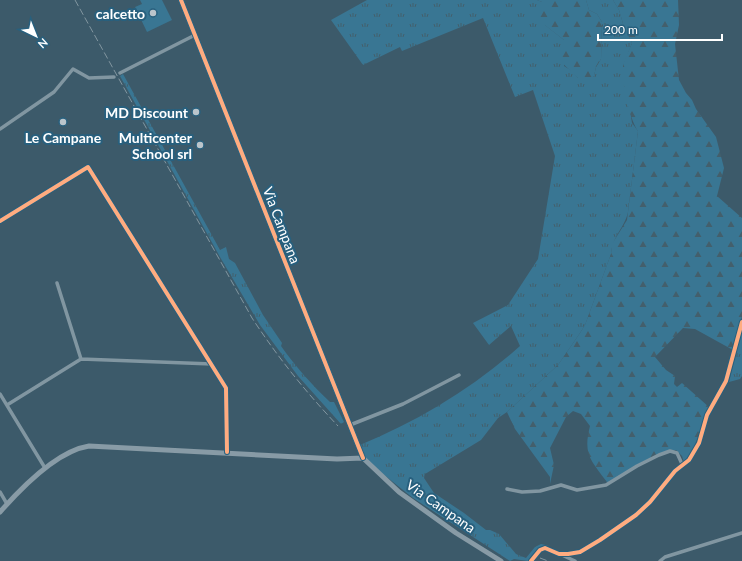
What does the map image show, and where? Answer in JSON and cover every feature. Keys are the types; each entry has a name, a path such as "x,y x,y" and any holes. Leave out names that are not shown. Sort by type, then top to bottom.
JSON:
{"main road":[{"name":"Via Campana","path":"181,0 363,458 399,492 456,533 501,561"},
{"path":"0,512 45,468 65,454 78,448 90,446 227,452 337,459 363,458"}],"street":[{"path":"120,73 195,35"},
{"path":"0,129 51,94 73,69 89,78 114,77"},
{"path":"0,221 88,167 226,388 227,452"},
{"path":"57,283 81,359"},
{"path":"559,554 580,552 620,527 650,502 663,484 682,464 689,460 696,449 707,416 726,381 742,322"},
{"path":"7,405 81,359 212,364"},
{"path":"350,425 403,404 459,375"},
{"path":"0,394 45,468"},
{"path":"507,489 522,492 540,491 561,485 578,490 606,485 637,466 670,451 677,453 682,464"},
{"path":"0,492 7,504"},
{"path":"660,561 664,557 742,534"},
{"path":"531,561 540,550 545,548 575,561"}],"green space":[{"name":"calcetto","path":"140,0 162,0 172,20 147,32 135,7 142,4"},
{"path":"367,0 537,0 542,2 545,25 564,40 564,66 572,71 578,78 594,76 596,67 601,59 602,22 597,14 589,10 586,0 613,0 619,10 624,27 632,43 623,66 632,123 638,131 628,212 614,242 585,325 558,365 507,412 498,418 481,440 425,474 424,478 434,493 486,530 499,534 516,554 526,558 535,547 541,544 550,546 543,546 540,548 528,561 514,559 510,561 413,498 378,470 365,457 360,445 382,436 444,402 483,376 520,346 511,326 489,345 473,323 508,305 538,259 555,156 533,90 515,97 483,18 402,51 400,47 363,65 331,20"},
{"path":"537,0 586,0 589,10 597,14 602,22 601,59 596,67 594,76 587,81 578,78 558,59 564,40 537,19 542,2"},
{"path":"613,0 678,0 679,25 675,44 679,80 696,109 716,137 724,168 717,196 742,218 742,316 733,350 695,329 683,328 655,357 666,370 675,376 674,384 677,387 682,383 710,408 689,459 684,462 682,456 676,450 666,452 607,482 592,462 588,450 587,443 590,426 581,414 573,411 566,417 550,448 554,465 550,484 550,477 515,429 507,412 558,365 585,325 611,254 612,244 627,220 638,131 629,110 623,81 624,61 632,43 624,27 619,10"},
{"path":"123,74 220,250 226,247 229,259 235,263 263,315 282,343 281,346 286,353 317,389 330,402 334,402 344,422 341,424 298,376 260,325 220,257 120,76"},
{"path":"742,329 742,376 740,379 729,382"}],"railway":[{"path":"75,0 252,318 293,374 338,426"},
{"path":"540,558 548,561"}],"cycle path":[{"path":"181,0 363,458"},
{"path":"0,221 88,167 226,388 227,452"},
{"path":"531,561 540,550 545,548 559,554 568,554 580,552 600,540 636,515 650,502 675,471 689,460 699,443 707,415 726,381 742,322"}],"place":[{"name":"calcetto","path":"153,13"},
{"name":"MD Discount","path":"196,112"},
{"name":"Le Campane","path":"63,122"},
{"name":"Multicenter School srl","path":"200,145"}]}
